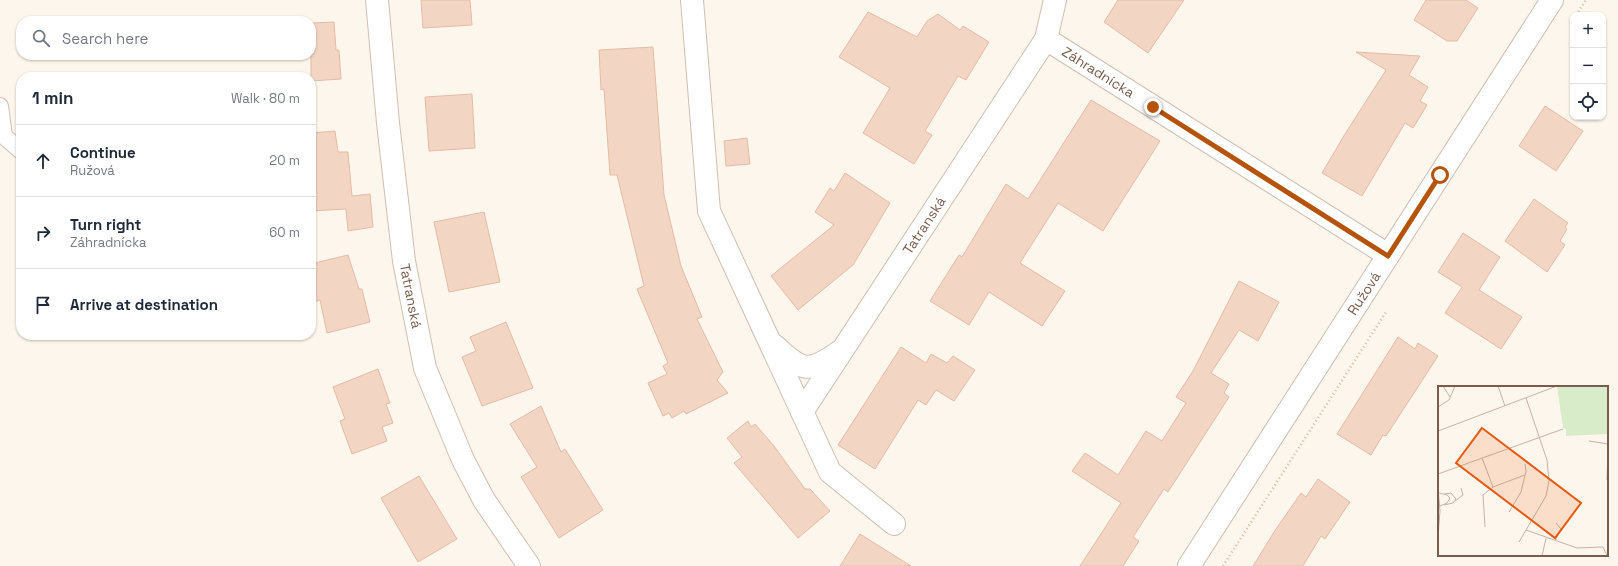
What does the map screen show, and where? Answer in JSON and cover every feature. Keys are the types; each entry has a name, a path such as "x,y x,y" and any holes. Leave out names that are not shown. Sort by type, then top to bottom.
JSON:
{"street":[{"name":"Tatranská","path":"377,0 388,123 404,261 425,368 463,460 484,500 529,566"},
{"path":"692,0 709,211 830,472 894,524"},
{"path":"1046,39 1055,0"},
{"name":"Ružová","path":"1189,566 1552,0"},
{"name":"Tatranská","path":"802,412 1046,39"},
{"name":"Záhradnícka","path":"1046,39 1388,256"},
{"path":"769,342 800,367 813,367 845,348"}],"lane":[{"path":"0,106 4,136 16,147"}],"path":[{"path":"1578,12 1586,0"}],"building":[{"path":"421,0 470,0 472,25 423,28"},
{"path":"1118,0 1184,0 1148,53 1104,22"},
{"path":"1426,0 1466,0 1478,8 1457,41 1447,41 1414,20"},
{"path":"868,12 917,37 927,21 938,14 960,30 963,26 989,42 966,80 958,76 925,131 932,135 914,164 863,133 890,88 839,57"},
{"path":"334,22 336,50 339,50 341,79 316,81 316,72 311,72 311,60 316,60 316,23"},
{"path":"653,47 664,195 681,266 702,317 697,319 723,372 717,380 728,393 686,414 684,411 672,418 669,413 663,416 648,383 667,374 663,366 668,363 637,289 644,286 617,175 610,175 604,89 601,90 599,50"},
{"path":"1356,52 1420,56 1409,75 1428,87 1420,101 1427,105 1413,128 1405,123 1362,196 1322,173 1386,70"},
{"path":"472,94 475,148 429,151 425,97"},
{"path":"1091,100 1160,141 1103,231 1058,203 1020,263 1065,291 1042,326 989,292 969,325 930,301 959,255 962,257 1006,184 1028,199"},
{"path":"1545,106 1583,131 1556,171 1519,146"},
{"path":"335,131 338,152 348,152 352,196 370,194 373,227 348,231 346,209 316,211 316,133"},
{"path":"747,138 750,164 726,166 724,141"},
{"path":"845,173 890,203 853,265 798,310 771,276 834,225 815,212 830,188 834,191"},
{"path":"1534,199 1568,223 1565,227 1567,229 1560,241 1565,245 1547,272 1505,241"},
{"path":"484,212 500,282 449,292 434,222"},
{"path":"1463,233 1500,257 1479,290 1522,317 1501,349 1445,313 1462,287 1438,272"},
{"path":"348,255 359,289 362,289 370,322 327,333 320,300 316,301 316,263"},
{"path":"1239,281 1279,302 1258,341 1239,330 1211,373 1229,384 1224,393 1229,397 1168,492 1164,489 1133,537 1139,541 1123,566 1080,566 1121,503 1072,471 1085,453 1118,475 1146,431 1162,441 1186,403 1176,397 1193,371"},
{"path":"506,322 533,388 482,406 462,357 476,351 470,337"},
{"path":"1398,337 1415,349 1418,343 1438,356 1386,436 1383,435 1371,455 1337,434"},
{"path":"901,347 926,363 931,354 947,363 953,356 975,370 954,401 936,390 926,405 918,400 875,469 838,445"},
{"path":"378,369 390,403 386,404 393,423 382,427 387,441 352,454 340,421 345,419 333,387"},
{"path":"541,406 561,452 565,449 603,510 559,538 521,477 537,467 510,424"},
{"path":"748,421 751,427 755,424 774,446 805,489 810,489 830,511 798,538 734,463 742,457 727,438"},
{"path":"419,476 457,539 418,562 381,498"},
{"path":"1318,479 1350,502 1325,539 1321,536 1303,566 1253,566 1301,493 1306,497"},
{"path":"860,534 911,566 840,566"}],"route":[{"path":"1153,107 1388,256 1440,175"}]}
